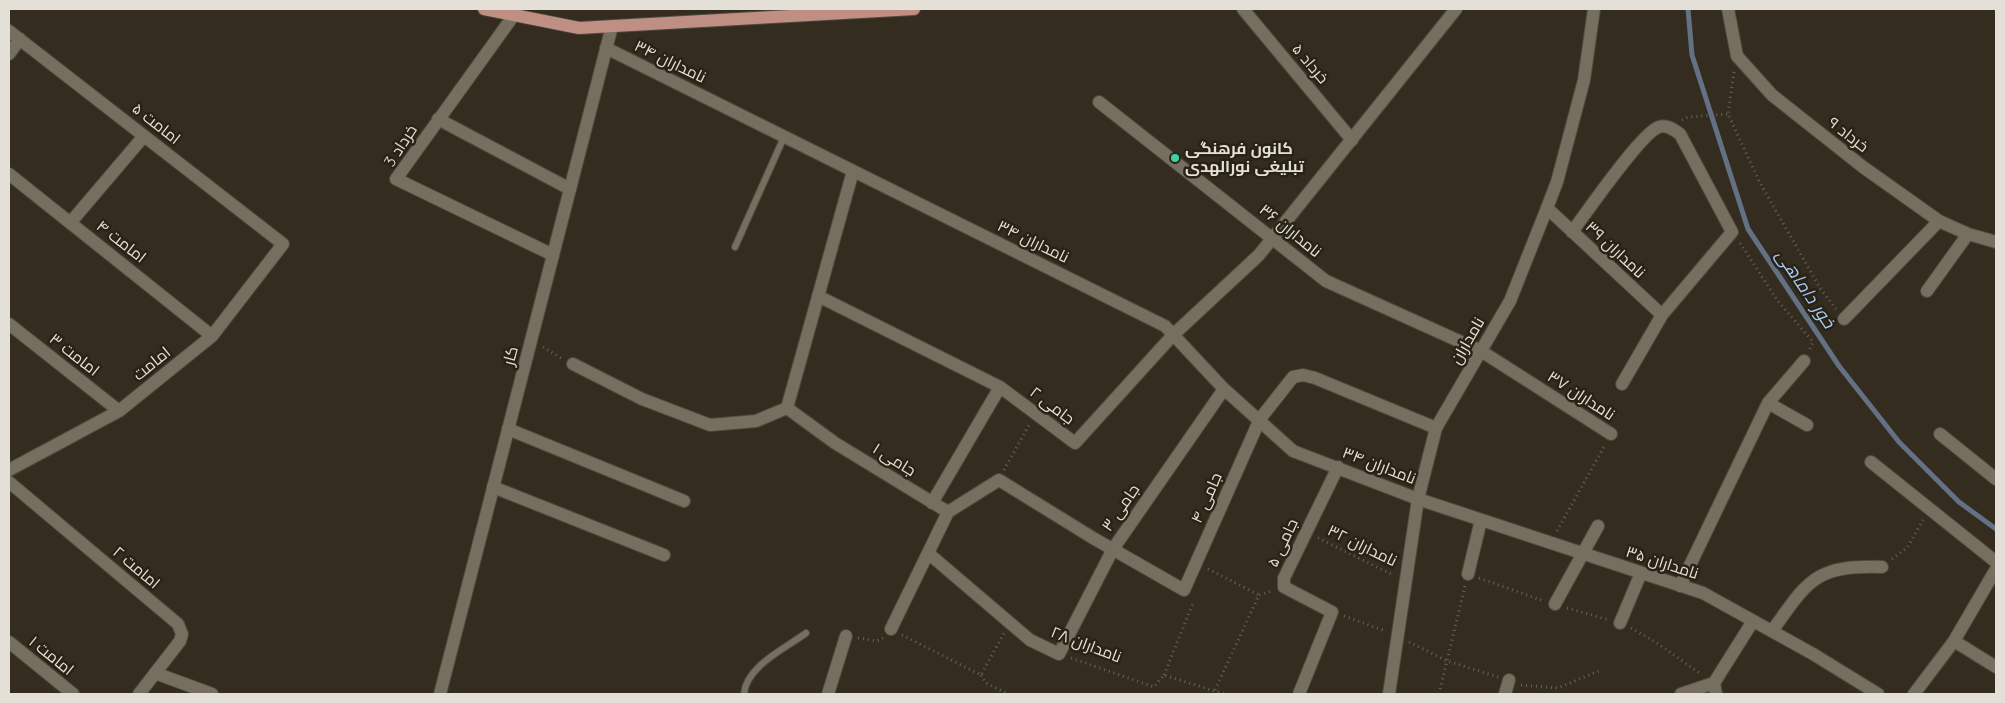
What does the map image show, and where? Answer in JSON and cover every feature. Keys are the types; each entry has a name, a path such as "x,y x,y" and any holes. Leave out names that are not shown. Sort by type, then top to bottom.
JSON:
{"main road":[{"path":"484,9 579,28 914,9"}],"street":[{"name":"خرداد ۵","path":"1243,9 1352,140"},
{"path":"1173,335 1259,255 1274,238 1456,9"},
{"name":"نامداران","path":"1389,694 1418,499 1436,428 1510,301 1557,182 1584,80 1594,9"},
{"path":"1728,9 1737,56"},
{"name":"خرداد 3","path":"514,15 396,179 553,255"},
{"name":"کار","path":"440,694 612,26"},
{"name":"امامت ۵","path":"9,30 283,244"},
{"path":"9,54 20,39"},
{"name":"نامداران ۳۴","path":"606,48 1165,326 1224,389 1260,419 1293,451 1418,499"},
{"name":"خرداد ۹","path":"1737,56 1772,95 1862,167 1939,221 1968,234 1996,242"},
{"name":"نامداران ۳۶","path":"1099,102 1274,238 1326,281 1481,351"},
{"path":"438,120 570,189"},
{"path":"1572,232 1649,133 1659,126 1671,127 1680,134 1732,232 1662,315 1622,384"},
{"path":"70,223 144,136"},
{"path":"573,364 642,399 710,425 756,421 787,408 854,171"},
{"name":"امامت ۴","path":"9,174 212,336"},
{"name":"نامداران ۳۹","path":"1547,208 1662,315"},
{"path":"1844,319 1939,221"},
{"path":"1927,291 1968,234"},
{"name":"امامت","path":"9,470 119,412 212,336 283,244"},
{"name":"جامی ۲","path":"818,296 1000,387 1075,443 1173,335"},
{"name":"امامت ۳","path":"9,324 119,412"},
{"name":"نامداران ۳۷","path":"1481,351 1611,434"},
{"path":"1680,586 1768,403 1804,361"},
{"name":"جامی ۴","path":"1184,590 1260,419 1293,377 1304,375 1436,428"},
{"path":"932,504 1000,387"},
{"name":"جامی ۳","path":"1059,654 1113,549 1224,389"},
{"path":"1768,403 1807,425"},
{"name":"جامی ۱","path":"787,408 835,443 932,504 948,512"},
{"path":"508,429 684,501"},
{"path":"1940,434 1993,471"},
{"path":"1871,462 1996,562"},
{"name":"جامی ۵","path":"1332,612 1284,587 1284,578 1338,467"},
{"path":"892,629 948,512 999,480 1184,590"},
{"name":"امامت ۲","path":"9,482 178,624 182,634 180,641 139,694"},
{"path":"493,487 664,555"},
{"name":"نامداران ۳۵","path":"1418,499 1703,594 1772,631 1878,694"},
{"path":"1468,574 1481,520"},
{"path":"1555,604 1581,553 1598,526"},
{"name":"نامداران ۲۸","path":"928,554 1030,640 1059,654"},
{"path":"1772,631 1805,585 1827,572 1858,566 1882,567"},
{"path":"1914,694 1954,642 1996,569"},
{"path":"1620,623 1641,573"},
{"path":"1299,694 1332,612"},
{"path":"1681,694 1715,689 1753,621"},
{"path":"828,694 846,636"},
{"name":"امامت ۱","path":"9,642 73,694"},
{"path":"1954,642 1996,667"},
{"path":"155,673 212,694"},
{"path":"1505,694 1509,680"}],"lane":[{"path":"735,247 784,137"},
{"path":"744,694 744,685 759,667 806,633"}],"path":[{"path":"1737,56 1728,114 1759,180 1820,288 1844,319"},
{"path":"1671,127 1688,117 1728,114"},
{"path":"1732,232 1777,300 1813,342 1804,361"},
{"path":"531,341 573,364"},
{"path":"999,480 1035,413"},
{"name":"نامداران ۳۷","path":"1551,543 1611,434"},
{"path":"1882,567 1907,548 1930,509"},
{"name":"نامداران ۳۲","path":"1306,532 1407,582"},
{"path":"1196,563 1259,595 1284,587"},
{"path":"1439,694 1468,574"},
{"path":"1184,590 1193,602 1164,675 1224,694"},
{"path":"1215,690 1259,595"},
{"path":"1332,612 1397,636"},
{"path":"981,675 1010,622"},
{"path":"1620,623 1657,643 1715,689"},
{"path":"846,636 877,641 892,629 981,675 986,683 1008,694"},
{"name":"نامداران ۲۸","path":"1059,654 1154,687 1164,675"}],"waterway":[{"name":"خور داماهی","path":"1688,9 1692,55 1748,229 1839,366 1899,442 1959,502 1996,529"}],"place":[{"name":"کانون فرهنگی تبلیغی نورالهدی","path":"1175,158"}]}
